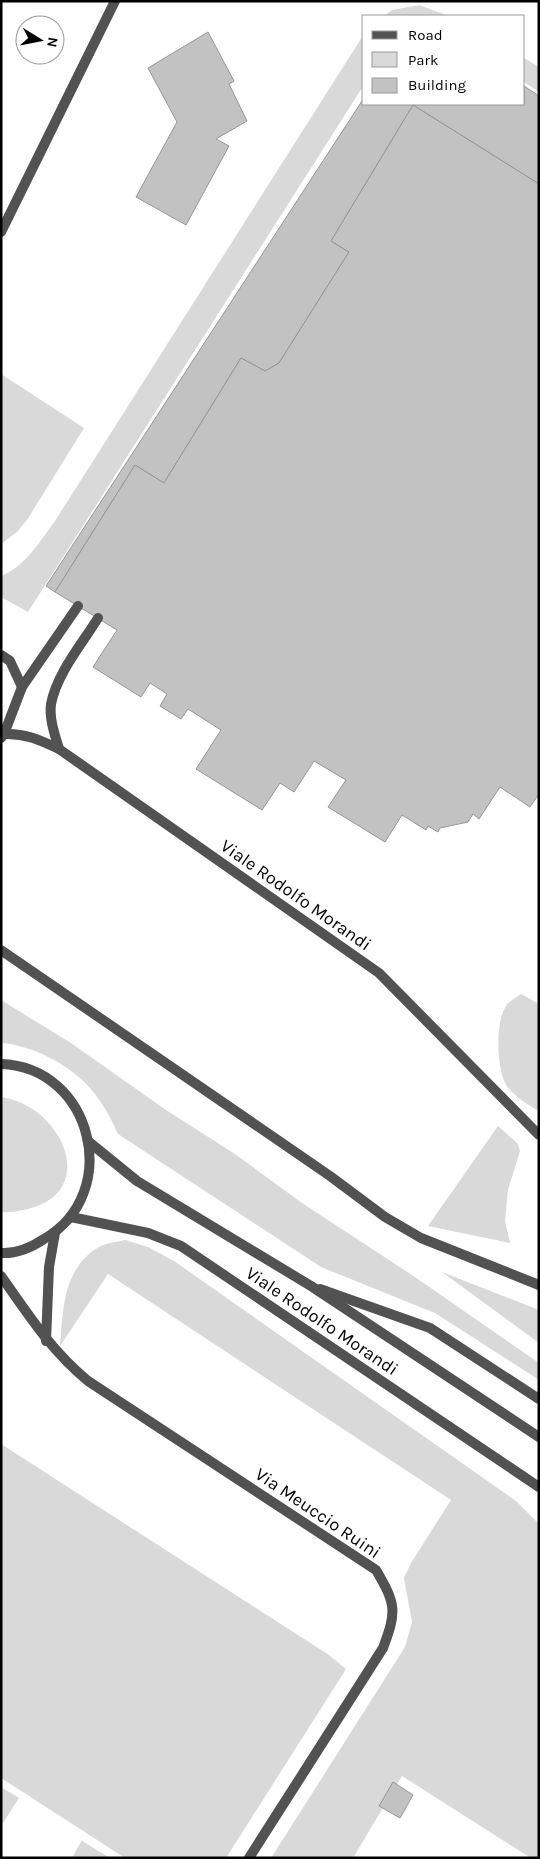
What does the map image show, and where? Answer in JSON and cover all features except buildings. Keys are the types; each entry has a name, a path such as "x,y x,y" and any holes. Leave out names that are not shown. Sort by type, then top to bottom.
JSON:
{"street":[{"path":"1,232 115,1"},
{"path":"2,736 22,687 78,606"},
{"path":"59,749 52,726 51,705 58,682 98,618"},
{"path":"1,654 10,661 22,687"},
{"name":"Viale Rodolfo Morandi","path":"2,736 32,736 59,749 379,973 539,1135"},
{"path":"1,950 330,1176 386,1217 421,1238 538,1285"},
{"path":"1,1064 33,1070 54,1082 70,1099 82,1119 90,1142 91,1161 88,1181 81,1200 71,1217 54,1233 32,1247 1,1253"},
{"name":"Viale Rodolfo Morandi","path":"90,1142 137,1181 310,1286 539,1437"},
{"name":"Viale Rodolfo Morandi","path":"71,1217 148,1233 181,1246 539,1487"},
{"path":"46,1342 49,1267 54,1233"},
{"name":"Via Meuccio Ruini","path":"1,1276 46,1342 66,1363 88,1381 376,1570 390,1593 394,1620 383,1648 249,1858"},
{"name":"Viale Rodolfo Morandi","path":"310,1286 430,1328 539,1399"}],"green space":[{"path":"419,5 446,15 385,15 392,10"},
{"path":"362,37 362,88 28,612 1,597 1,576 10,572 25,560 55,521"},
{"path":"525,59 539,67 539,92 525,83"},
{"path":"1,374 84,428 27,520 17,532 1,544"},
{"path":"521,994 539,1004 539,1111 522,1101 508,1088 499,1059 498,1047 502,1013 507,1004"},
{"path":"1,1000 71,1043 166,1110 235,1154 302,1203 415,1277 539,1363 539,1380 435,1313 321,1267 118,1134 109,1116 90,1088 72,1072 38,1052 1,1043"},
{"path":"1,1097 22,1103 41,1115 55,1131 64,1149 67,1168 63,1185 50,1199 28,1209 12,1212 1,1212"},
{"path":"498,1126 518,1144 520,1151 508,1190 505,1221 510,1243 428,1226"},
{"path":"125,1240 148,1247 174,1261 516,1501 539,1524 539,1858 531,1858 402,1776 353,1858 271,1858 405,1647 412,1622 404,1578 411,1563 451,1500 108,1274 60,1346 67,1290 78,1266 99,1247"},
{"path":"442,1272 539,1310 539,1343"},
{"path":"1,1444 329,1655 346,1669 226,1858 125,1858 1,1778"},
{"path":"1,1787 19,1798 1,1826"},
{"path":"82,1841 110,1858 72,1858"}]}
